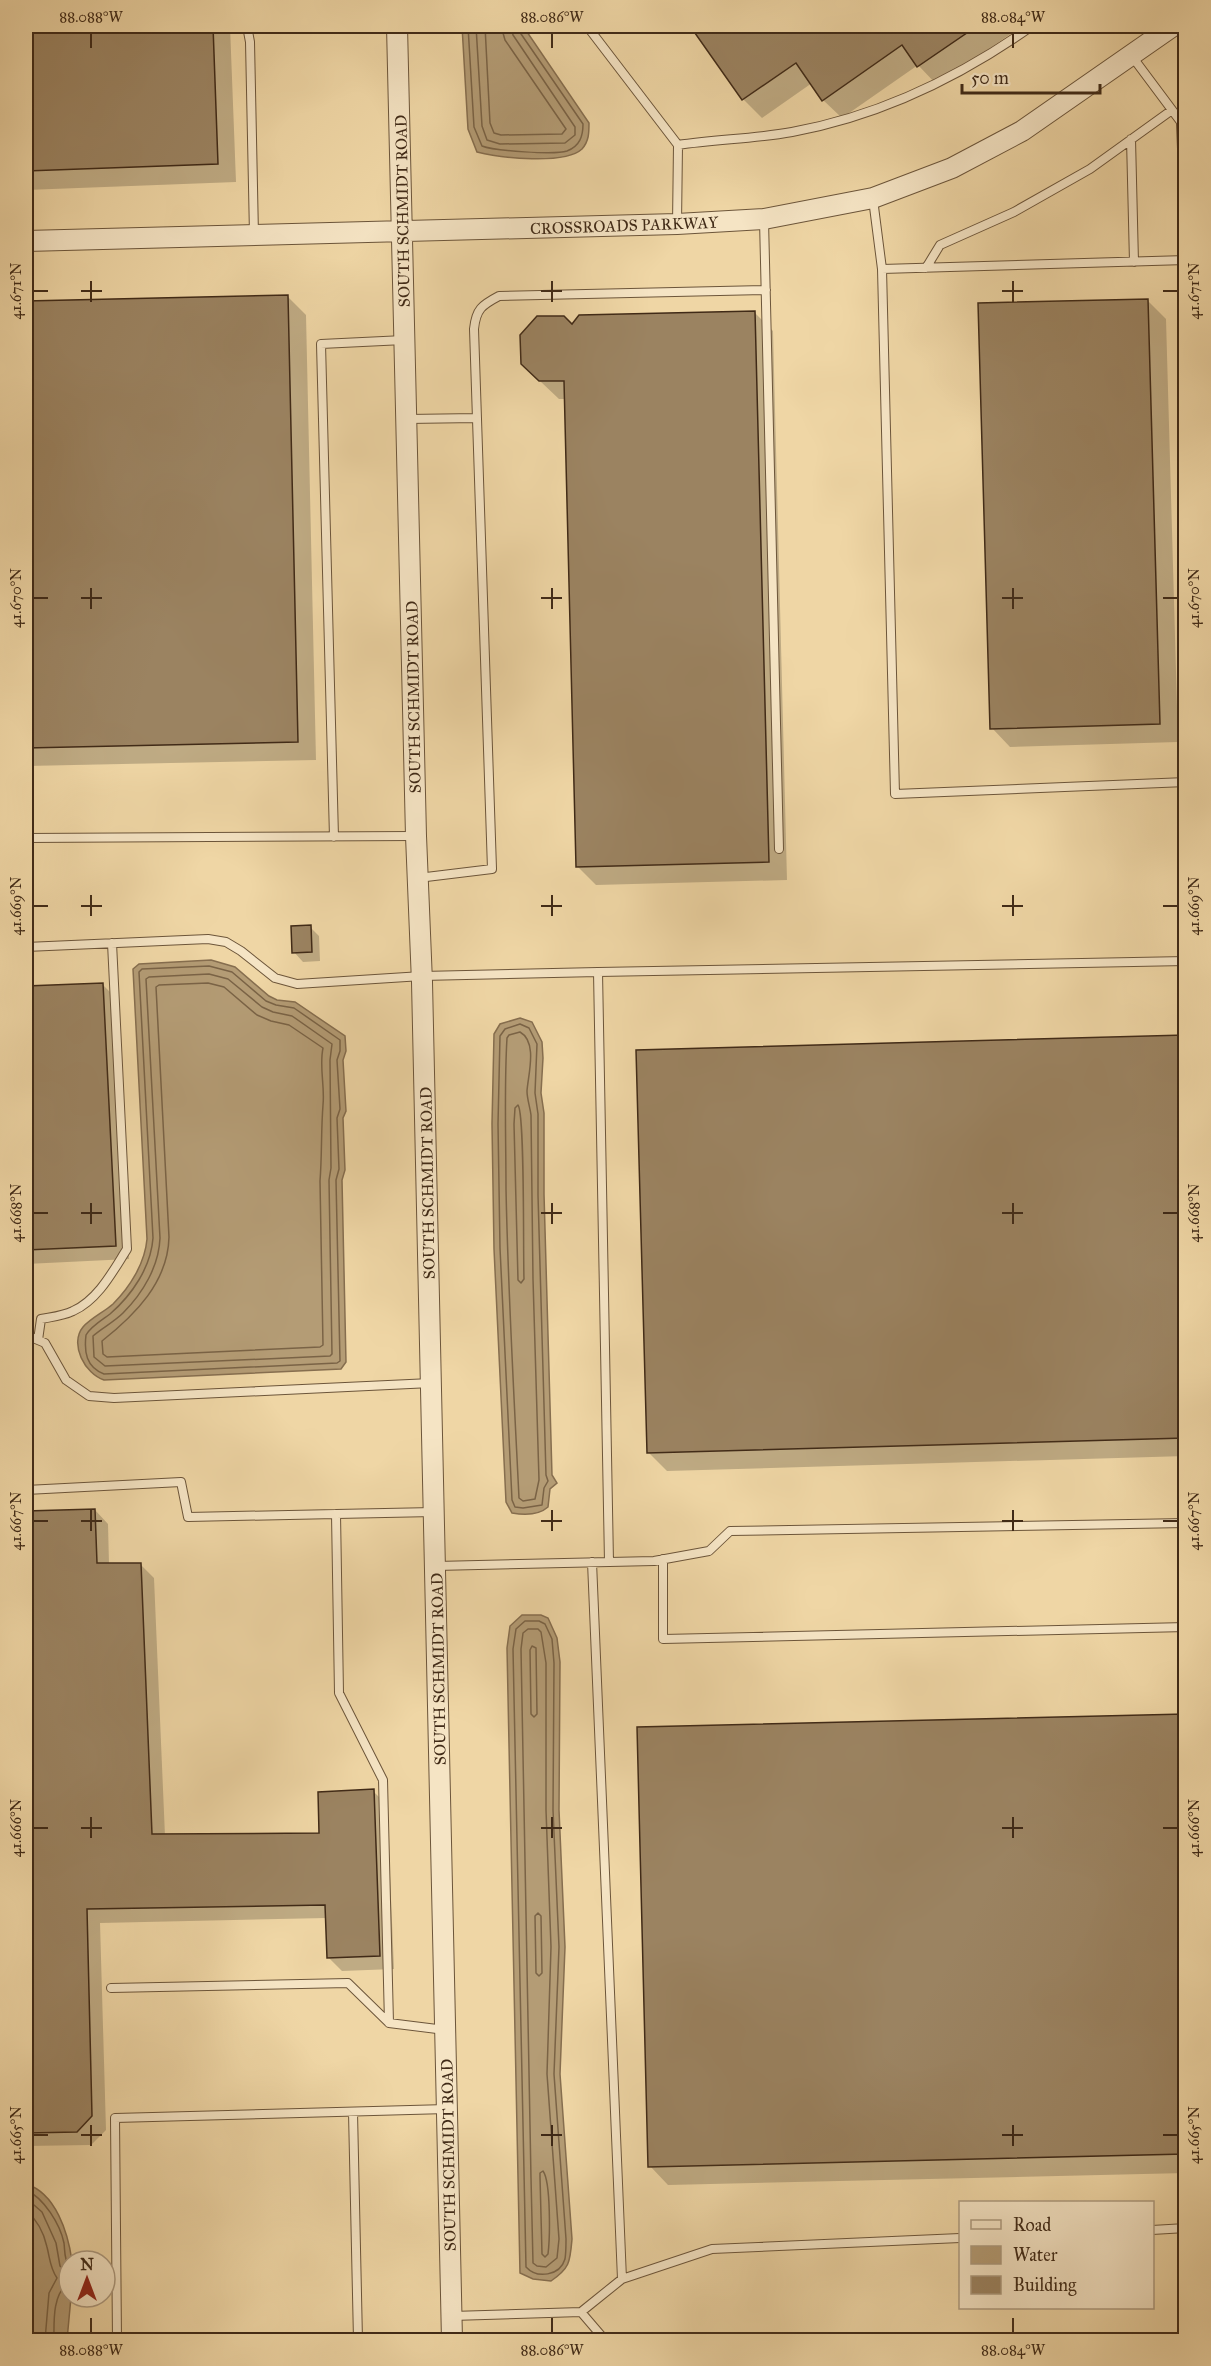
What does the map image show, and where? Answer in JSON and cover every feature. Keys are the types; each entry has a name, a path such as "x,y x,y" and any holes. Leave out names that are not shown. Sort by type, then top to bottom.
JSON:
{"street":[{"name":"SOUTH SCHMIDT ROAD","path":"397,26 416,836 422,976 432,1383 452,2340"},
{"name":"CROSSROADS PARKWAY","path":"26,241 677,224 764,219 873,198 952,168 1022,131 1173,26"}],"lane":[{"path":"247,26 250,42 254,235"},
{"path":"586,26 678,145 677,224"},
{"path":"678,145 791,132 862,115 925,89 992,54 1032,26"},
{"path":"1131,55 1181,122 1185,255"},
{"path":"926,268 940,245 1014,212 1090,169 1172,110"},
{"path":"1131,139 1134,262"},
{"path":"873,198 882,269 895,794 1185,782"},
{"path":"764,219 779,849"},
{"path":"882,269 1185,260"},
{"path":"418,878 492,869 474,329 476,314 486,303 499,296 766,290"},
{"path":"334,837 321,344 404,340"},
{"path":"406,419 477,418"},
{"path":"26,838 416,836"},
{"path":"26,947 208,939 226,942 275,978 297,984 422,976 1185,962"},
{"path":"38,1340 41,1319 72,1312 90,1300 114,1271 127,1248 112,943"},
{"path":"598,972 609,1562"},
{"path":"26,1335 45,1344 66,1380 89,1396 114,1398 432,1383"},
{"path":"26,1490 181,1482 188,1516 435,1512"},
{"path":"336,1514 339,1693 383,1780 389,2023"},
{"path":"436,1566 663,1559 709,1551 730,1531 1185,1524"},
{"path":"663,1559 663,1639 1185,1627"},
{"path":"592,1562 622,2279"},
{"path":"111,1988 348,1983 389,2023 446,2030"},
{"path":"117,2340 115,2118 447,2109"},
{"path":"353,2112 358,2340"},
{"path":"1154,2229 1185,2228"},
{"path":"452,2316 580,2312 622,2279 712,2249 959,2238"},
{"path":"580,2312 605,2340"}],"water":[{"path":"462,26 523,26 589,123 589,134 582,149 574,154 547,159 516,158 477,152 468,129"},
{"path":"211,960 235,967 269,996 277,1000 295,1002 345,1036 346,1051 343,1060 346,1111 343,1118 345,1170 342,1180 346,1362 341,1369 104,1380 91,1372 81,1358 78,1350 79,1334 86,1324 113,1304 125,1290 140,1266 147,1239 133,969 139,964"},
{"path":"520,1018 532,1022 542,1042 541,1093 544,1113 552,1475 557,1483 550,1489 548,1507 540,1512 526,1514 512,1513 506,1502 494,1249 492,1124 494,1034 500,1024"},
{"path":"522,1615 541,1615 548,1618 557,1638 560,1662 559,1810 565,1947 560,2074 572,2239 568,2264 551,2281 533,2279 520,2273 507,1648 510,1626"},
{"path":"26,2184 45,2196 53,2205 64,2227 69,2249 57,2249 57,2309 70,2309 67,2340 26,2340"}],"building":[{"path":"26,26 213,26 218,164 26,171"},
{"path":"690,26 977,26 917,67 902,45 822,101 796,63 742,100"},
{"path":"288,295 298,742 26,748 26,301"},
{"path":"1148,299 1160,724 990,729 978,303"},
{"path":"755,311 769,862 576,867 564,381 539,381 521,364 520,335 537,316 564,316 572,324 579,315"},
{"path":"311,925 312,952 292,953 291,926"},
{"path":"103,983 116,1246 26,1250 26,986"},
{"path":"1185,1035 1185,1438 647,1453 636,1050"},
{"path":"95,1509 97,1563 141,1563 152,1834 319,1833 318,1792 374,1789 380,1956 327,1958 325,1905 87,1909 92,2116 77,2132 26,2133 26,1511"},
{"path":"1185,1714 1185,2154 648,2167 637,1727"}]}
